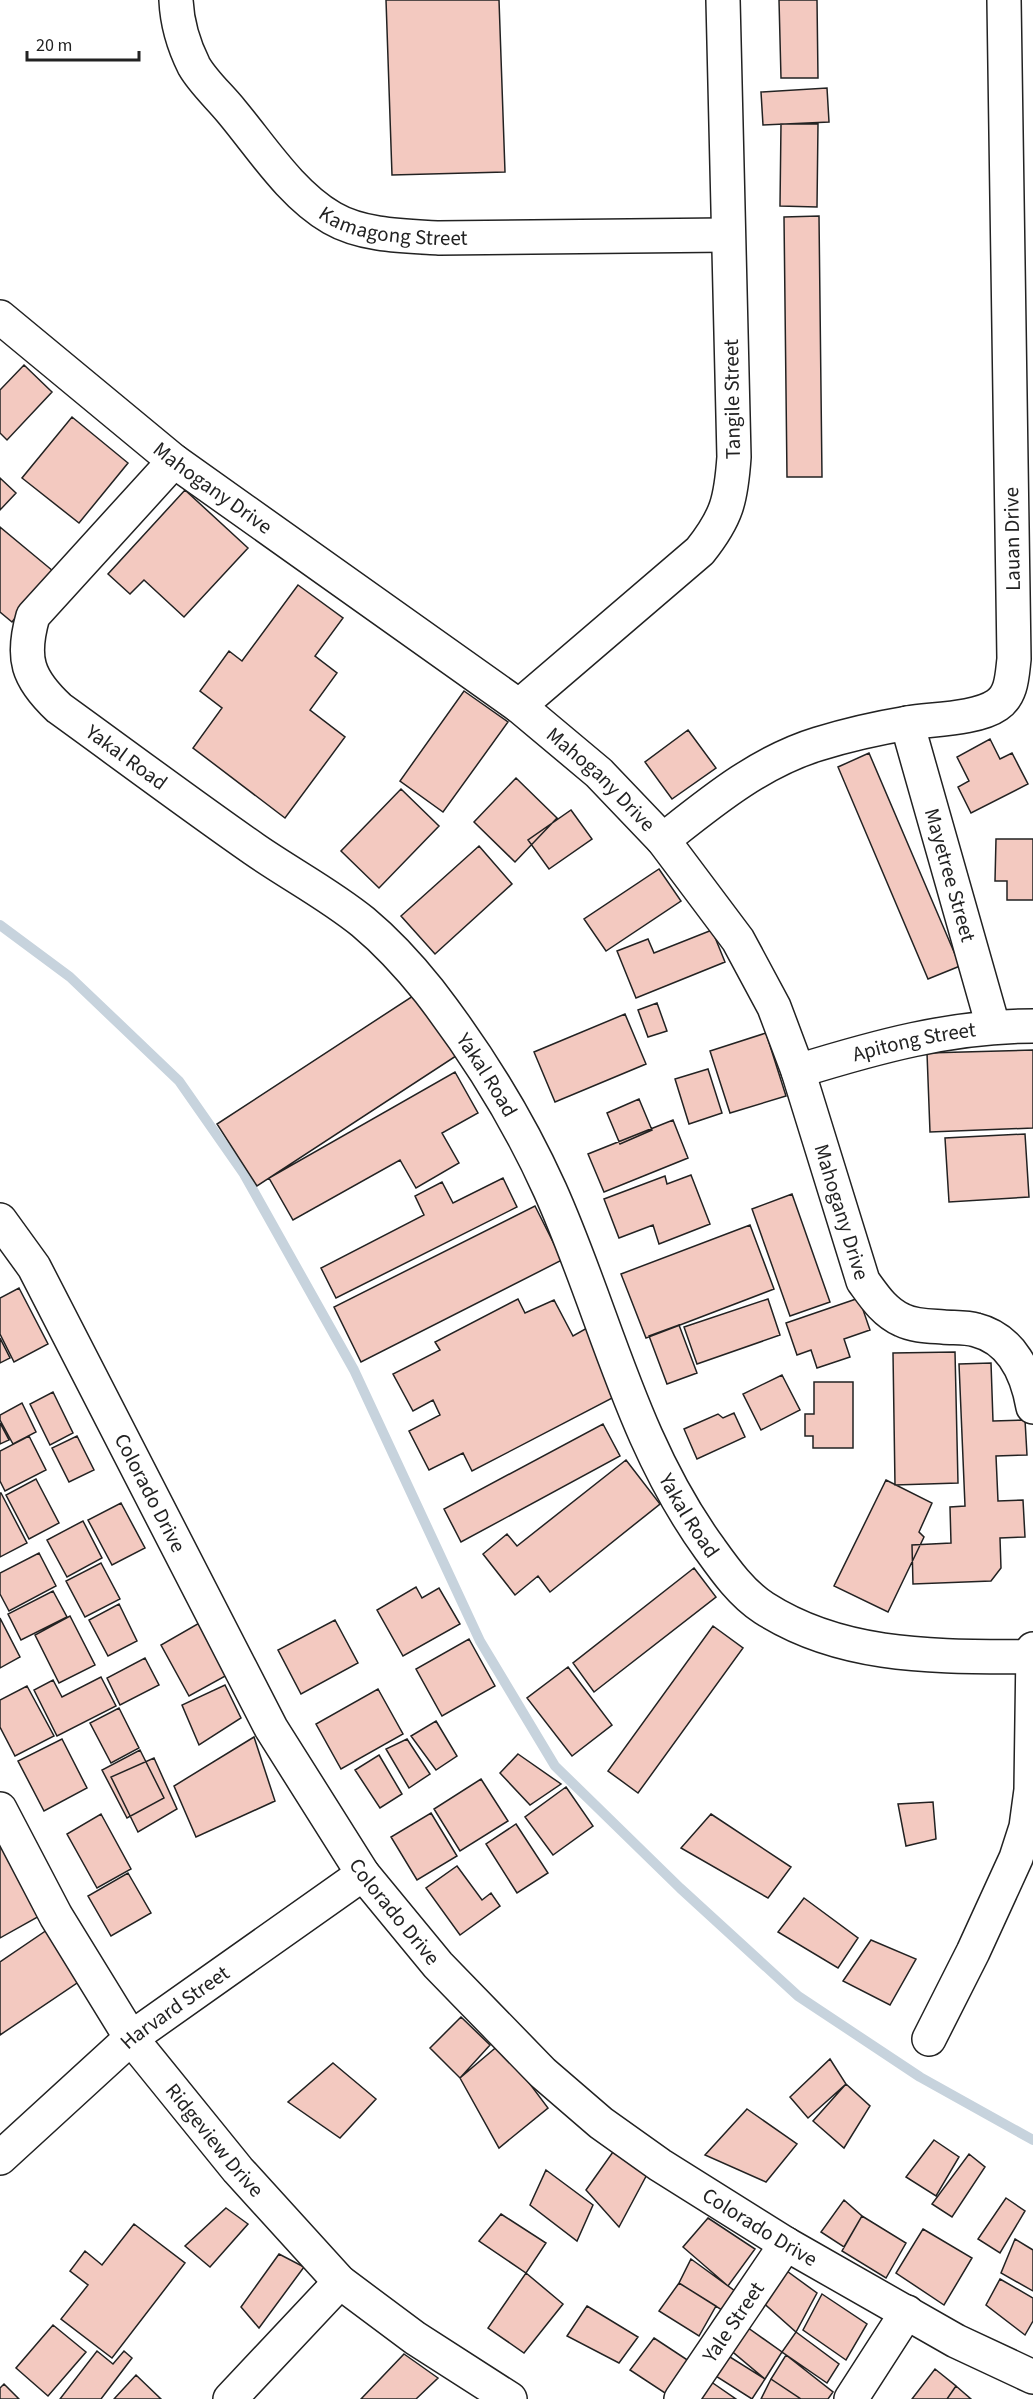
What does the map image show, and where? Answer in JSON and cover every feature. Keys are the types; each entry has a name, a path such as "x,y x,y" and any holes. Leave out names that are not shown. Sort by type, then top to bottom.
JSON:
{"street":[{"name":"Kamagong Street","path":"176,0 183,40 195,67 308,202 334,219 366,230 400,236 440,238 728,235"},
{"name":"Tangile Street","path":"519,706 700,551 720,527 731,493 734,458 723,0"},
{"name":"Lauan Drive","path":"663,840 722,794 766,766 817,744 907,723 979,712 995,706 1006,698 1014,659 1021,355 1004,0"},
{"name":"Mahogany Drive","path":"0,317 174,461 519,706 599,773 663,840 738,940 774,1007 798,1071 863,1281 882,1306 902,1321 976,1330 1000,1341 1018,1359 1029,1386 1033,1407"},
{"name":"Yakal Road","path":"174,461 33,616 26,641 28,667 39,689 59,708 254,849 362,921 407,965 430,992 481,1063 521,1131 581,1263 630,1402 657,1463 695,1529 728,1575 762,1607 804,1628 856,1646 921,1656 1033,1657"},
{"name":"Mayetree Street","path":"907,723 993,1026"},
{"name":"Apitong Street","path":"798,1071 898,1041 993,1026 1033,1026"},
{"name":"Colorado Drive","path":"0,1220 34,1267 271,1728 363,1874 438,1965 543,2073 601,2123 660,2165 786,2244 956,2341 1033,2377"},
{"path":"929,2039 973,1952 1016,1858 1026,1827 1031,1790 1033,1649"},
{"name":"Ridgeview Drive","path":"0,1809 56,1916 131,2038 238,2170 339,2282 415,2338 510,2399"},
{"name":"Harvard Street","path":"0,2158 131,2038 363,1874"},
{"name":"Yale Street","path":"681,2399 786,2244"},
{"path":"230,2399 339,2282"},
{"path":"851,2399 907,2312"}],"building":[{"path":"386,0 499,0 505,172 392,175"},
{"path":"779,0 817,0 818,78 781,78"},
{"path":"827,88 829,122 763,125 761,92"},
{"path":"781,124 818,124 817,207 780,206"},
{"path":"819,216 822,477 787,477 784,217"},
{"path":"24,365 52,392 7,440 0,433 0,390"},
{"path":"72,417 128,463 79,523 22,478"},
{"path":"0,478 16,493 0,510"},
{"path":"185,490 248,548 184,617 144,580 130,594 108,574"},
{"path":"0,527 53,571 12,622 0,612"},
{"path":"298,585 343,618 315,656 337,673 310,710 345,737 285,818 193,748 222,708 200,691 229,651 242,661"},
{"path":"464,691 508,722 443,812 400,781"},
{"path":"688,730 716,768 672,799 645,762"},
{"path":"990,739 1000,759 1012,753 1028,784 971,813 958,787 969,781 957,757"},
{"path":"869,753 960,966 928,979 838,767"},
{"path":"516,778 557,818 515,862 474,822"},
{"path":"401,789 439,826 379,888 341,851"},
{"path":"571,810 592,839 549,869 528,840"},
{"path":"996,839 1033,839 1033,900 1007,900 1007,881 995,881"},
{"path":"479,846 512,884 435,954 401,916"},
{"path":"659,869 681,901 606,951 584,919"},
{"path":"712,930 725,962 636,998 617,951 648,939 654,953"},
{"path":"416,994 456,1056 257,1186 217,1124"},
{"path":"657,1003 667,1031 648,1037 638,1010"},
{"path":"625,1014 646,1064 555,1102 534,1052"},
{"path":"766,1033 786,1096 730,1113 710,1051"},
{"path":"1033,1050 1033,1128 930,1132 927,1053"},
{"path":"708,1069 722,1113 689,1124 675,1079"},
{"path":"455,1072 478,1113 442,1133 459,1163 416,1188 400,1160 293,1220 269,1178"},
{"path":"639,1099 652,1130 620,1144 607,1113"},
{"path":"673,1120 688,1158 604,1192 588,1154"},
{"path":"1025,1134 1029,1197 949,1202 945,1138"},
{"path":"691,1175 710,1224 659,1244 653,1225 619,1238 604,1199 665,1176 667,1184"},
{"path":"503,1178 517,1207 336,1298 321,1268 424,1215 415,1196 442,1182 453,1203"},
{"path":"792,1194 830,1302 790,1316 752,1209"},
{"path":"535,1206 562,1260 361,1362 334,1307"},
{"path":"750,1225 774,1289 646,1338 621,1274"},
{"path":"19,1288 48,1344 14,1362 0,1334 0,1298"},
{"path":"859,1298 870,1330 844,1339 850,1357 817,1368 811,1350 797,1355 786,1323"},
{"path":"518,1299 525,1313 554,1300 573,1336 587,1328 620,1394 472,1471 463,1453 429,1470 409,1431 440,1415 433,1400 413,1411 393,1374 440,1350 435,1342"},
{"path":"768,1299 780,1335 697,1364 684,1327"},
{"path":"679,1325 697,1373 667,1384 649,1336"},
{"path":"0,1338 10,1358 0,1363"},
{"path":"955,1352 958,1483 895,1485 893,1353"},
{"path":"991,1363 993,1421 1025,1420 1027,1455 996,1456 998,1501 1023,1500 1025,1537 1000,1538 1001,1568 991,1581 913,1584 912,1545 951,1543 950,1507 965,1506 959,1364"},
{"path":"782,1375 800,1410 761,1430 743,1394"},
{"path":"814,1382 853,1382 853,1448 813,1448 813,1436 805,1436 805,1414 814,1414"},
{"path":"53,1392 73,1433 50,1445 30,1404"},
{"path":"22,1403 36,1432 13,1444 0,1420 0,1415"},
{"path":"734,1413 745,1437 697,1459 684,1429 718,1414 723,1418"},
{"path":"0,1423 9,1440 0,1444"},
{"path":"603,1424 620,1456 461,1542 444,1509"},
{"path":"29,1436 46,1470 5,1491 0,1481 0,1451"},
{"path":"77,1436 94,1470 69,1482 52,1448"},
{"path":"626,1460 660,1504 550,1592 538,1576 515,1595 483,1554 507,1534 517,1546"},
{"path":"36,1479 59,1523 29,1539 6,1495"},
{"path":"886,1480 932,1503 919,1532 924,1537 888,1612 834,1586"},
{"path":"0,1493 27,1543 0,1557"},
{"path":"121,1503 145,1548 112,1565 88,1520"},
{"path":"83,1521 102,1558 67,1577 47,1540"},
{"path":"39,1553 56,1586 9,1611 0,1594 0,1573"},
{"path":"101,1563 120,1599 85,1617 66,1581"},
{"path":"694,1568 716,1597 594,1692 573,1663"},
{"path":"416,1587 422,1598 439,1588 460,1624 403,1656 377,1610"},
{"path":"53,1591 67,1617 21,1640 8,1614"},
{"path":"119,1604 137,1641 108,1656 89,1620"},
{"path":"70,1616 95,1665 59,1683 35,1635"},
{"path":"0,1618 20,1657 0,1668"},
{"path":"335,1620 358,1663 301,1694 278,1650"},
{"path":"201,1622 229,1674 189,1696 161,1645"},
{"path":"713,1626 743,1648 638,1793 608,1771"},
{"path":"469,1639 495,1686 442,1716 416,1669"},
{"path":"145,1658 159,1685 120,1705 107,1678"},
{"path":"568,1667 612,1725 572,1756 527,1698"},
{"path":"101,1677 116,1706 57,1736 34,1690 53,1680 62,1697"},
{"path":"225,1685 241,1718 199,1745 182,1705"},
{"path":"27,1686 54,1736 15,1756 0,1727 0,1700"},
{"path":"378,1689 403,1734 341,1769 316,1724"},
{"path":"119,1708 139,1748 111,1763 90,1723"},
{"path":"436,1721 457,1756 436,1770 411,1736"},
{"path":"254,1737 275,1801 196,1837 174,1786"},
{"path":"62,1739 87,1788 44,1811 18,1761"},
{"path":"407,1739 430,1774 409,1788 386,1749"},
{"path":"140,1750 164,1798 127,1818 102,1770"},
{"path":"518,1754 561,1784 530,1805 500,1773"},
{"path":"379,1755 402,1794 380,1808 355,1770"},
{"path":"154,1758 177,1809 138,1832 111,1777"},
{"path":"481,1779 508,1821 460,1851 434,1809"},
{"path":"566,1787 593,1826 553,1855 525,1817"},
{"path":"933,1802 936,1839 906,1846 898,1804"},
{"path":"431,1813 457,1856 417,1880 391,1837"},
{"path":"101,1814 131,1869 97,1888 67,1834"},
{"path":"711,1814 791,1867 768,1898 681,1848"},
{"path":"516,1824 548,1873 517,1893 486,1844"},
{"path":"0,1844 43,1914 0,1938"},
{"path":"457,1866 482,1900 491,1893 500,1906 460,1935 426,1888"},
{"path":"128,1873 151,1913 111,1936 88,1896"},
{"path":"804,1898 858,1938 838,1968 778,1932"},
{"path":"47,1930 80,1981 0,2035 0,1962"},
{"path":"871,1940 916,1959 890,2005 843,1981"},
{"path":"461,2017 490,2045 460,2078 430,2048"},
{"path":"500,2044 548,2108 499,2148 460,2078"},
{"path":"830,2059 846,2084 808,2118 790,2097"},
{"path":"333,2063 376,2099 340,2138 288,2102"},
{"path":"846,2084 870,2106 844,2148 813,2121"},
{"path":"747,2109 797,2144 766,2182 705,2155"},
{"path":"934,2140 959,2157 936,2196 906,2177"},
{"path":"620,2142 651,2167 619,2227 586,2190"},
{"path":"969,2154 985,2167 952,2217 932,2204"},
{"path":"546,2170 593,2205 577,2241 530,2205"},
{"path":"1006,2198 1025,2211 1000,2253 978,2239"},
{"path":"844,2200 862,2216 844,2247 821,2232"},
{"path":"226,2208 248,2224 210,2267 185,2246"},
{"path":"501,2214 546,2243 526,2273 479,2241"},
{"path":"862,2216 906,2243 886,2278 842,2251"},
{"path":"708,2218 755,2249 728,2286 683,2247"},
{"path":"134,2224 185,2263 112,2358 61,2319 88,2285 70,2271 85,2251 102,2265"},
{"path":"923,2229 972,2258 944,2305 896,2273"},
{"path":"1015,2239 1033,2250 1033,2291 1001,2273"},
{"path":"279,2254 304,2267 259,2328 241,2307"},
{"path":"691,2259 735,2291 725,2312 679,2283"},
{"path":"780,2266 817,2293 796,2332 759,2299"},
{"path":"526,2273 563,2304 524,2353 488,2328"},
{"path":"1000,2279 1033,2298 1033,2321 1025,2335 986,2305"},
{"path":"679,2283 716,2306 699,2336 659,2311"},
{"path":"822,2294 867,2324 846,2360 803,2330"},
{"path":"587,2306 638,2337 619,2363 567,2336"},
{"path":"53,2325 86,2352 48,2396 16,2368"},
{"path":"744,2325 782,2352 765,2379 728,2348"},
{"path":"796,2332 839,2364 827,2383 782,2352"},
{"path":"654,2338 692,2363 671,2397 630,2370"},
{"path":"97,2351 113,2364 124,2351 132,2358 101,2399 60,2399"},
{"path":"722,2352 765,2379 752,2399 711,2373"},
{"path":"404,2354 438,2378 416,2399 361,2399"},
{"path":"786,2355 833,2392 828,2399 801,2399 771,2379"},
{"path":"935,2369 956,2386 947,2399 912,2399"},
{"path":"136,2375 161,2399 114,2399"},
{"path":"707,2379 736,2399 696,2399"},
{"path":"771,2379 801,2399 761,2399"},
{"path":"4,2384 19,2399 0,2399 0,2388"},
{"path":"956,2386 971,2399 947,2399"}],"waterway":[{"path":"0,925 70,977 179,1081 244,1174 354,1370 480,1641 555,1766 680,1888 798,1996 920,2077 1033,2140"}]}
